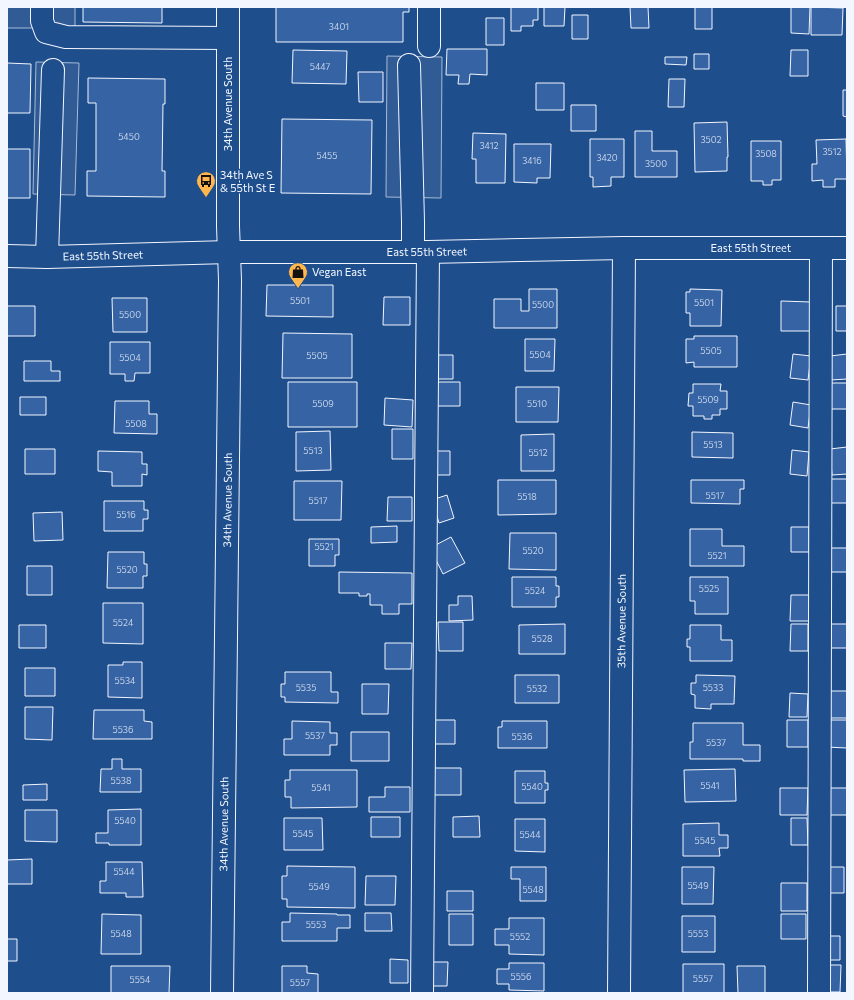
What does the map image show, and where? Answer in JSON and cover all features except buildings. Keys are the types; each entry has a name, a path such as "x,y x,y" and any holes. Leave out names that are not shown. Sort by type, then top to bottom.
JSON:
{"street":[{"path":"42,7 42,21 46,32 66,37 228,38"},
{"name":"34th Avenue South","path":"222,993 229,303 228,7"},
{"path":"429,7 429,46"},
{"path":"409,65 413,214 420,252 422,993"},
{"path":"47,257 53,70"},
{"name":"East 55th Street","path":"7,256 47,257 229,252 420,252 624,248 847,248"},
{"name":"35th Avenue South","path":"619,993 624,248"},
{"path":"819,993 821,248"}],"shaded area":[{"path":"7,7 75,7 75,28 7,28"},
{"path":"387,56 442,57 441,198 386,197"},
{"path":"36,62 79,63 75,195 33,194"}],"place":[{"name":"34th Ave S & 55th St E","path":"206,198"},
{"name":"Vegan East","path":"298,289"}]}
